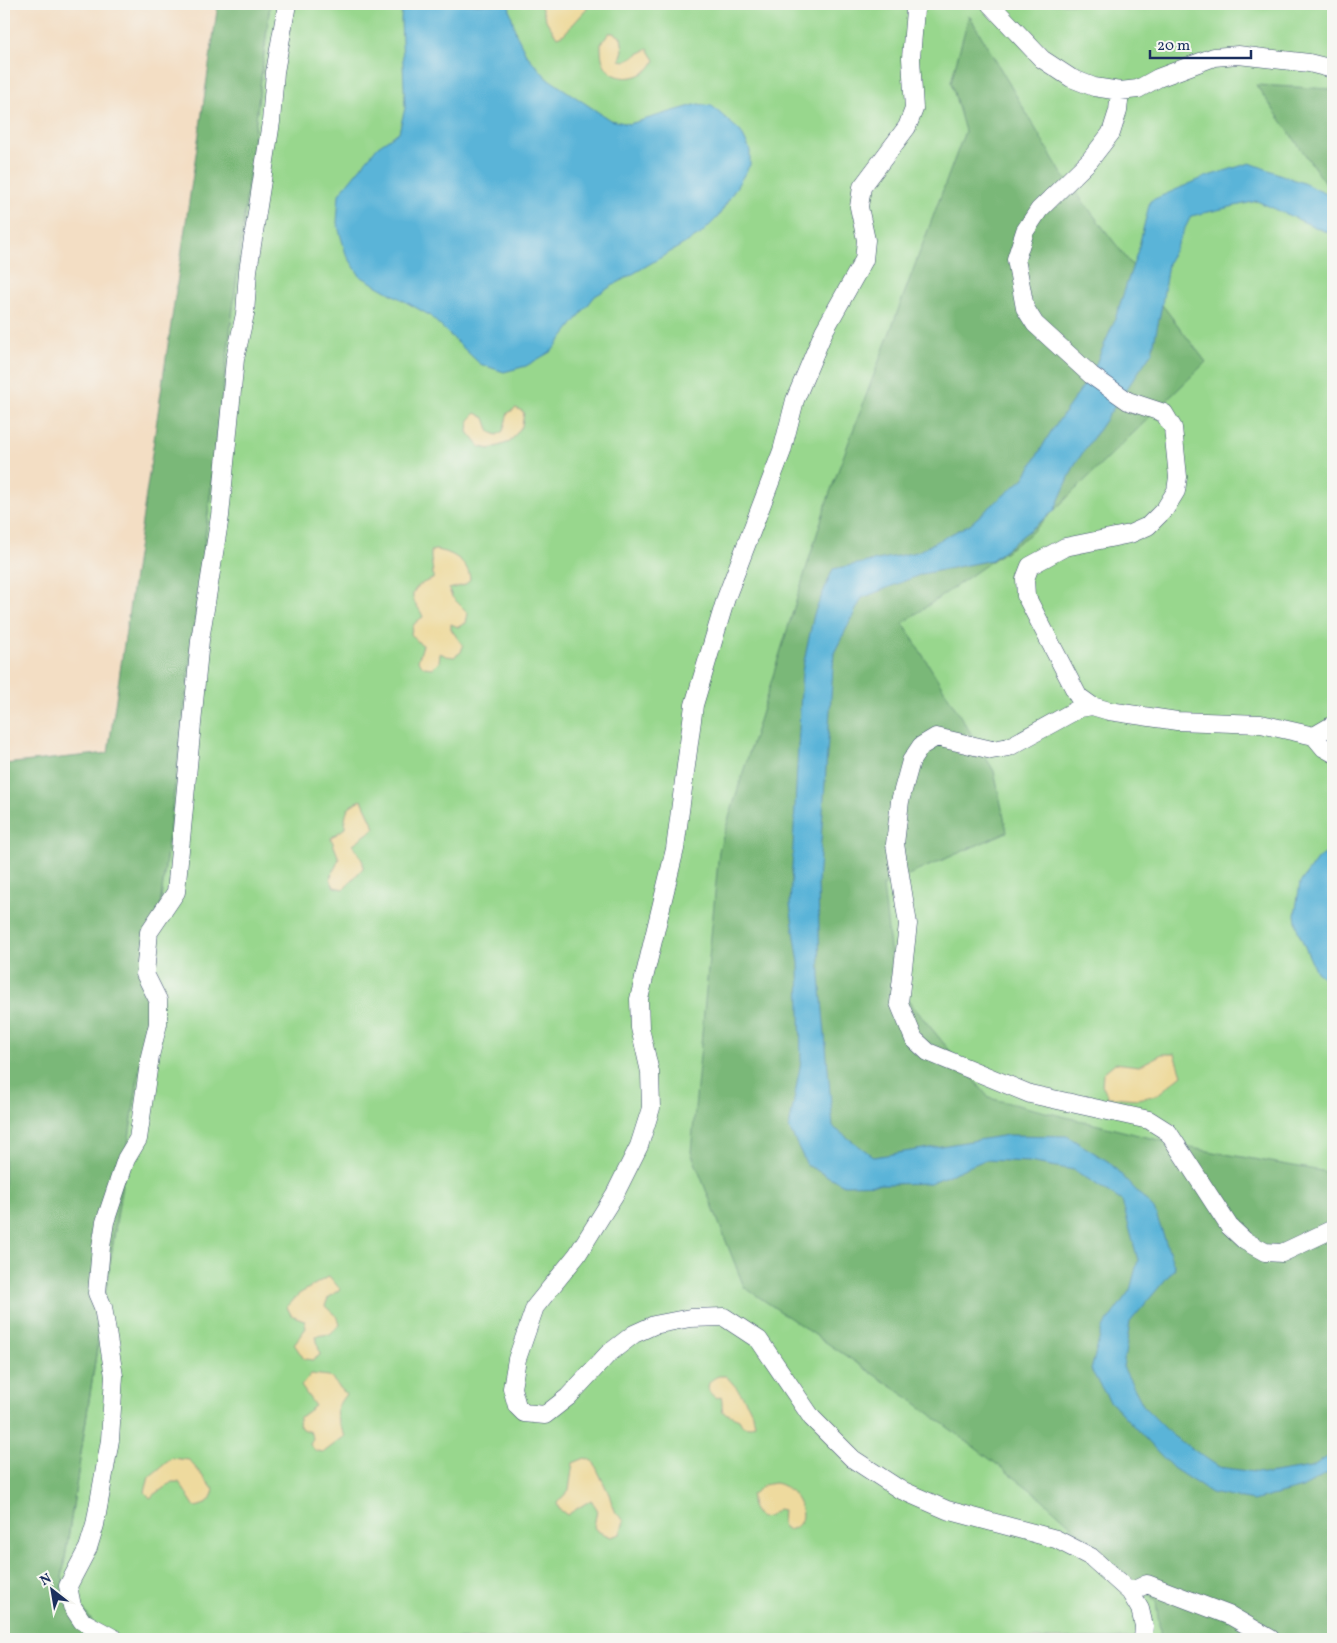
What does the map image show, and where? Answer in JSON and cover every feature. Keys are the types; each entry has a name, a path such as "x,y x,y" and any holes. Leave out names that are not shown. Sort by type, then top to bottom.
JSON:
{"lane":[{"path":"116,1639 82,1621 72,1606 68,1586 88,1548 95,1525 110,1440 114,1376 103,1307 97,1293 101,1247 105,1222 126,1159 138,1139 150,1056 158,1024 158,1000 145,974 146,958 150,932 176,892 200,640 220,516 235,360 245,314 248,271 271,122 275,72 287,4"},
{"path":"918,4 911,58 914,109 908,127 862,187 859,207 866,240 864,260 824,331 795,400 782,451 726,598 694,705 676,849 639,999 640,1028 650,1072 651,1108 639,1146 615,1194 577,1255 535,1307 517,1359 512,1388 517,1406 524,1412 545,1415 568,1397 608,1354 634,1334 663,1323 690,1318 724,1316 759,1340 812,1418 853,1459 899,1489 947,1510 1056,1540 1091,1557 1130,1592 1140,1609 1144,1626 1143,1639"},
{"path":"990,4 1042,59 1071,78 1094,87 1120,91 1138,88 1158,78 1214,57 1238,55 1309,63 1333,69"},
{"path":"1120,91 1118,111 1112,133 1090,160 1039,210 1025,231 1016,259 1025,308 1035,324 1092,375 1128,401 1164,413 1173,428 1178,477 1176,491 1165,509 1148,526 1130,534 1065,547 1030,566 1025,579 1026,596 1078,696 1092,706 1109,711 1177,721 1261,724 1314,736 1324,748 1333,753"},
{"path":"1092,706 1080,708 1009,747 992,750 936,737 921,746 911,761 900,802 895,844 908,924 899,1003 914,1039 928,1052 1030,1094 1149,1120 1168,1132 1229,1226 1245,1241 1265,1252 1282,1253 1333,1229"},
{"path":"1314,736 1333,725"},
{"path":"1130,1592 1148,1584 1231,1616 1271,1639"}],"green space":[{"path":"218,4 270,4 144,1039 62,1578 104,1639 4,1639 4,764 108,753"},
{"path":"270,4 1333,4 1333,1639 104,1639 62,1578 144,1039"},
{"path":"969,15 1062,174 1206,362 1029,535 903,623 994,771 1007,832 883,886 894,983 989,1098 1191,1148 1333,1173 1333,1639 1161,1639 1156,1602 1035,1493 910,1399 744,1287 691,1152 719,850 829,495 965,131 951,82"},
{"path":"1256,85 1333,89 1333,194"}],"sand":[{"path":"540,4 558,4 559,7 567,4 586,4 587,9 564,34 557,37 547,22"},
{"path":"609,33 614,33 621,37 623,50 620,60 625,61 648,49 655,60 651,67 638,76 630,77 615,75 609,71 603,62 601,44"},
{"path":"516,408 524,412 522,426 510,442 490,449 480,447 468,432 469,420 476,413 485,418 490,432 497,435 503,431 508,413"},
{"path":"435,550 458,558 466,567 470,579 465,585 449,589 452,597 468,613 466,623 458,627 451,624 451,629 463,646 461,652 454,657 440,653 439,662 433,668 424,667 418,661 423,645 411,634 414,624 423,617 415,603 413,594 421,584 433,579 431,551"},
{"path":"362,800 375,828 353,844 363,862 363,868 344,889 334,887 330,879 339,859 331,838 345,828 345,817 350,807"},
{"path":"1162,1054 1175,1054 1182,1075 1157,1095 1138,1099 1108,1097 1102,1085 1103,1073 1115,1063 1139,1066"},
{"path":"329,1276 340,1289 328,1298 325,1306 338,1318 340,1325 330,1334 316,1336 320,1355 313,1360 304,1359 294,1344 306,1328 304,1320 291,1315 287,1307 299,1294"},
{"path":"311,1374 329,1376 346,1394 337,1411 337,1419 345,1436 324,1452 316,1451 310,1445 313,1438 310,1432 302,1429 298,1423 300,1417 315,1406 301,1386"},
{"path":"719,1376 726,1376 740,1393 751,1411 755,1424 749,1427 743,1426 739,1419 723,1412 721,1396 717,1398 708,1389 711,1380"},
{"path":"172,1458 189,1460 214,1490 208,1502 195,1507 179,1482 172,1482 150,1498 145,1492 149,1477"},
{"path":"585,1458 593,1461 609,1494 614,1511 624,1521 620,1534 611,1537 597,1531 594,1527 597,1509 591,1500 567,1515 559,1509 557,1503 569,1490 573,1463"},
{"path":"774,1483 782,1485 790,1491 800,1506 802,1514 800,1522 795,1527 786,1530 782,1524 783,1510 778,1509 768,1517 760,1518 752,1508 751,1495 764,1485"}],"water":[{"path":"402,4 509,4 516,34 526,54 547,78 610,120 629,124 698,104 712,106 741,132 750,150 750,165 718,217 701,234 595,296 552,351 526,366 504,372 480,364 429,315 360,276 346,254 337,223 339,194 378,146 399,132 405,108"},
{"path":"1250,163 1303,183 1333,197 1333,235 1257,201 1191,216 1168,263 1162,305 1152,352 1075,464 1054,511 992,560 922,574 862,598 834,653 818,883 820,977 833,1127 874,1157 1008,1135 1067,1136 1109,1162 1154,1209 1175,1268 1130,1322 1123,1367 1144,1407 1173,1436 1219,1467 1268,1474 1311,1467 1333,1454 1333,1471 1302,1488 1253,1501 1211,1493 1173,1468 1109,1400 1091,1370 1102,1329 1130,1290 1138,1260 1122,1201 1074,1170 1029,1162 985,1160 930,1183 844,1185 807,1165 789,1128 801,1061 799,963 790,905 802,671 814,614 833,569 917,552 970,524 1024,478 1052,430 1091,375 1114,322 1138,250 1150,201 1205,177"},
{"path":"1333,850 1333,984 1316,972 1298,931 1295,915 1300,883 1318,858"}]}
